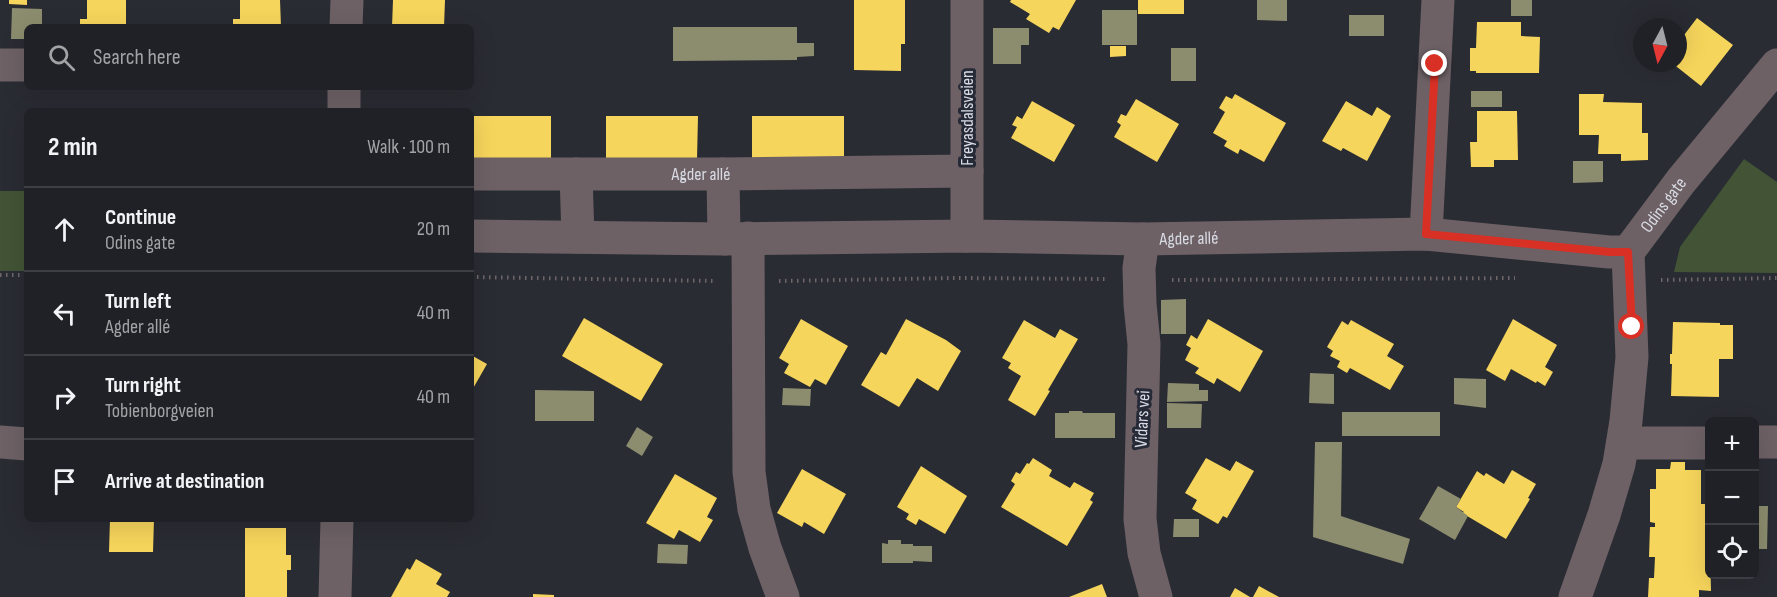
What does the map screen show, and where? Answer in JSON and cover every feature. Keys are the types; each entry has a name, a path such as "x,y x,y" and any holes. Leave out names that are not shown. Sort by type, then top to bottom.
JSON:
{"street":[{"path":"346,24 347,0"},
{"name":"Freyasdalsveien","path":"967,0 967,236"},
{"path":"1426,234 1438,0"},
{"path":"0,65 24,64"},
{"name":"Odins gate","path":"1628,252 1681,181 1777,65"},
{"path":"344,90 344,108"},
{"name":"Agder allé","path":"474,174 967,171"},
{"path":"576,174 578,237"},
{"path":"723,174 736,239 749,472 754,509 765,548 782,592"},
{"name":"Agder allé","path":"474,236 736,239 967,236 1143,239 1426,234 1628,252"},
{"name":"Vidars vei","path":"1143,239 1139,268 1144,344 1140,519 1144,553 1156,597"},
{"path":"1575,597 1604,515 1623,443 1632,357 1628,252"},
{"path":"0,442 24,444"},
{"path":"1759,442 1777,442"},
{"path":"1623,443 1705,443"},
{"path":"335,597 337,522"}],"path":[{"path":"0,275 24,275"}],"green space":[{"path":"1744,159 1777,182 1777,273 1674,272 1680,247"},
{"path":"0,191 24,191 24,271 0,271"}],"building: Homes":[{"path":"9,0 27,0 27,5 9,4"},
{"path":"87,0 126,0 126,24 80,24 80,19 87,19"},
{"path":"240,0 280,0 281,24 233,24 233,19 240,19"},
{"path":"393,0 445,0 444,24 392,24"},
{"path":"854,0 905,0 905,44 901,44 901,71 854,70"},
{"path":"1011,0 1076,0 1059,30 1053,27 1049,33 1026,19 1030,14 1010,2"},
{"path":"1138,0 1184,0 1184,14 1138,14"},
{"path":"1697,18 1733,45 1701,86 1683,72 1687,72 1687,31"},
{"path":"1477,22 1521,22 1521,36 1540,37 1539,73 1476,73 1476,71 1470,71 1470,48 1476,48"},
{"path":"1110,46 1126,46 1126,56 1110,57"},
{"path":"1235,94 1286,123 1264,162 1240,149 1238,154 1224,146 1227,141 1213,133 1225,112 1219,108 1226,96 1232,99"},
{"path":"1579,94 1604,94 1603,102 1642,103 1642,133 1648,133 1648,160 1621,161 1621,154 1598,154 1599,135 1579,135"},
{"path":"1136,99 1179,124 1157,162 1114,137 1121,125 1117,122 1121,114 1126,116"},
{"path":"1032,101 1075,125 1054,162 1011,138 1017,127 1012,125 1017,116 1022,119"},
{"path":"1346,101 1372,116 1377,107 1391,116 1367,161 1343,148 1341,151 1322,141"},
{"path":"1477,111 1517,111 1518,160 1494,160 1494,167 1471,167 1470,142 1477,142"},
{"path":"474,116 551,116 551,160 474,160"},
{"path":"606,116 698,116 697,160 606,160"},
{"path":"752,116 844,116 844,161 752,161"},
{"path":"584,318 663,364 641,401 562,356"},
{"path":"801,319 848,346 826,385 815,379 810,387 784,373 789,364 779,358"},
{"path":"906,319 946,340 961,351 938,391 917,378 899,407 861,385 881,352 886,355"},
{"path":"1208,319 1263,351 1240,392 1217,378 1214,384 1195,373 1199,368 1185,360 1191,348 1186,345 1191,335 1197,339"},
{"path":"1513,319 1557,345 1545,367 1553,372 1545,386 1511,369 1505,381 1486,370"},
{"path":"1024,320 1055,338 1060,329 1078,339 1035,416 1008,400 1021,376 1008,368 1011,363 1002,358"},
{"path":"1351,320 1394,344 1387,356 1404,366 1390,390 1350,368 1347,373 1337,367 1340,361 1330,356 1333,351 1327,347 1342,321 1348,325"},
{"path":"1673,322 1733,325 1733,359 1719,359 1719,397 1671,396 1670,354 1672,354"},
{"path":"474,357 487,364 474,387"},
{"path":"1033,458 1052,470 1049,476 1070,488 1074,482 1094,493 1090,500 1093,502 1067,546 1001,507 1015,484 1011,481 1016,472 1020,474"},
{"path":"1206,458 1230,471 1236,461 1254,471 1227,518 1223,516 1218,524 1192,509 1197,500 1185,493"},
{"path":"1671,462 1685,462 1685,470 1701,470 1701,504 1705,504 1705,579 1711,579 1711,591 1699,590 1699,597 1648,597 1649,578 1654,578 1655,557 1649,557 1650,527 1655,527 1655,523 1650,522 1650,489 1656,489 1656,469 1670,469"},
{"path":"921,466 967,496 945,534 919,519 916,525 906,519 909,514 897,507"},
{"path":"802,469 846,494 824,534 804,522 802,527 777,513"},
{"path":"1512,470 1536,484 1528,498 1530,499 1506,539 1462,513 1464,512 1456,507 1477,471 1484,476 1486,473 1504,484"},
{"path":"675,474 717,498 707,517 713,520 700,542 679,530 674,539 646,523"},
{"path":"110,522 154,522 153,552 109,552"},
{"path":"245,528 286,528 286,555 291,555 291,570 287,570 287,597 245,597"},
{"path":"416,559 442,574 436,584 450,592 447,597 391,597 407,568 410,570"},
{"path":"1102,584 1107,597 1069,597"},
{"path":"1259,586 1279,597 1253,597"},
{"path":"1235,588 1250,597 1230,597"},
{"path":"533,594 554,595 554,597 533,597"}],"building: Industry":[{"path":"1257,0 1287,0 1287,21 1257,20"},
{"path":"1511,0 1532,0 1532,16 1511,16"},
{"path":"12,8 42,9 42,24 24,24 24,39 11,39"},
{"path":"1102,10 1137,10 1137,45 1102,45"},
{"path":"1349,15 1384,15 1384,36 1349,36"},
{"path":"673,27 797,27 797,43 814,43 814,56 797,57 797,60 673,61"},
{"path":"993,28 1029,28 1029,45 1021,45 1021,64 993,64"},
{"path":"1171,48 1196,48 1196,81 1171,81"},
{"path":"1471,91 1502,91 1502,107 1471,107"},
{"path":"1573,161 1603,161 1603,182 1573,183"},
{"path":"1186,299 1186,334 1161,334 1161,300"},
{"path":"1310,373 1334,374 1334,404 1309,403"},
{"path":"1454,378 1486,379 1486,408 1454,404"},
{"path":"1168,383 1199,384 1199,390 1208,390 1208,401 1167,402"},
{"path":"783,388 811,389 810,406 782,405"},
{"path":"535,390 594,391 594,421 535,421"},
{"path":"1167,403 1202,404 1201,428 1167,428"},
{"path":"1069,411 1115,413 1115,438 1055,438 1055,413 1069,413"},
{"path":"1342,412 1440,412 1440,436 1342,436"},
{"path":"637,427 653,437 642,456 626,446"},
{"path":"1315,442 1342,442 1341,516 1410,539 1403,564 1313,537"},
{"path":"1438,486 1461,499 1456,507 1468,516 1455,540 1419,519"},
{"path":"1759,506 1768,506 1767,549 1759,549"},
{"path":"1174,519 1199,519 1199,537 1173,537"},
{"path":"888,540 901,540 901,544 913,544 913,546 932,546 932,562 882,563 882,543 888,544"},
{"path":"658,544 688,545 687,564 657,563"}],"route":[{"path":"1435,64 1426,234 1628,252 1632,327"}]}
